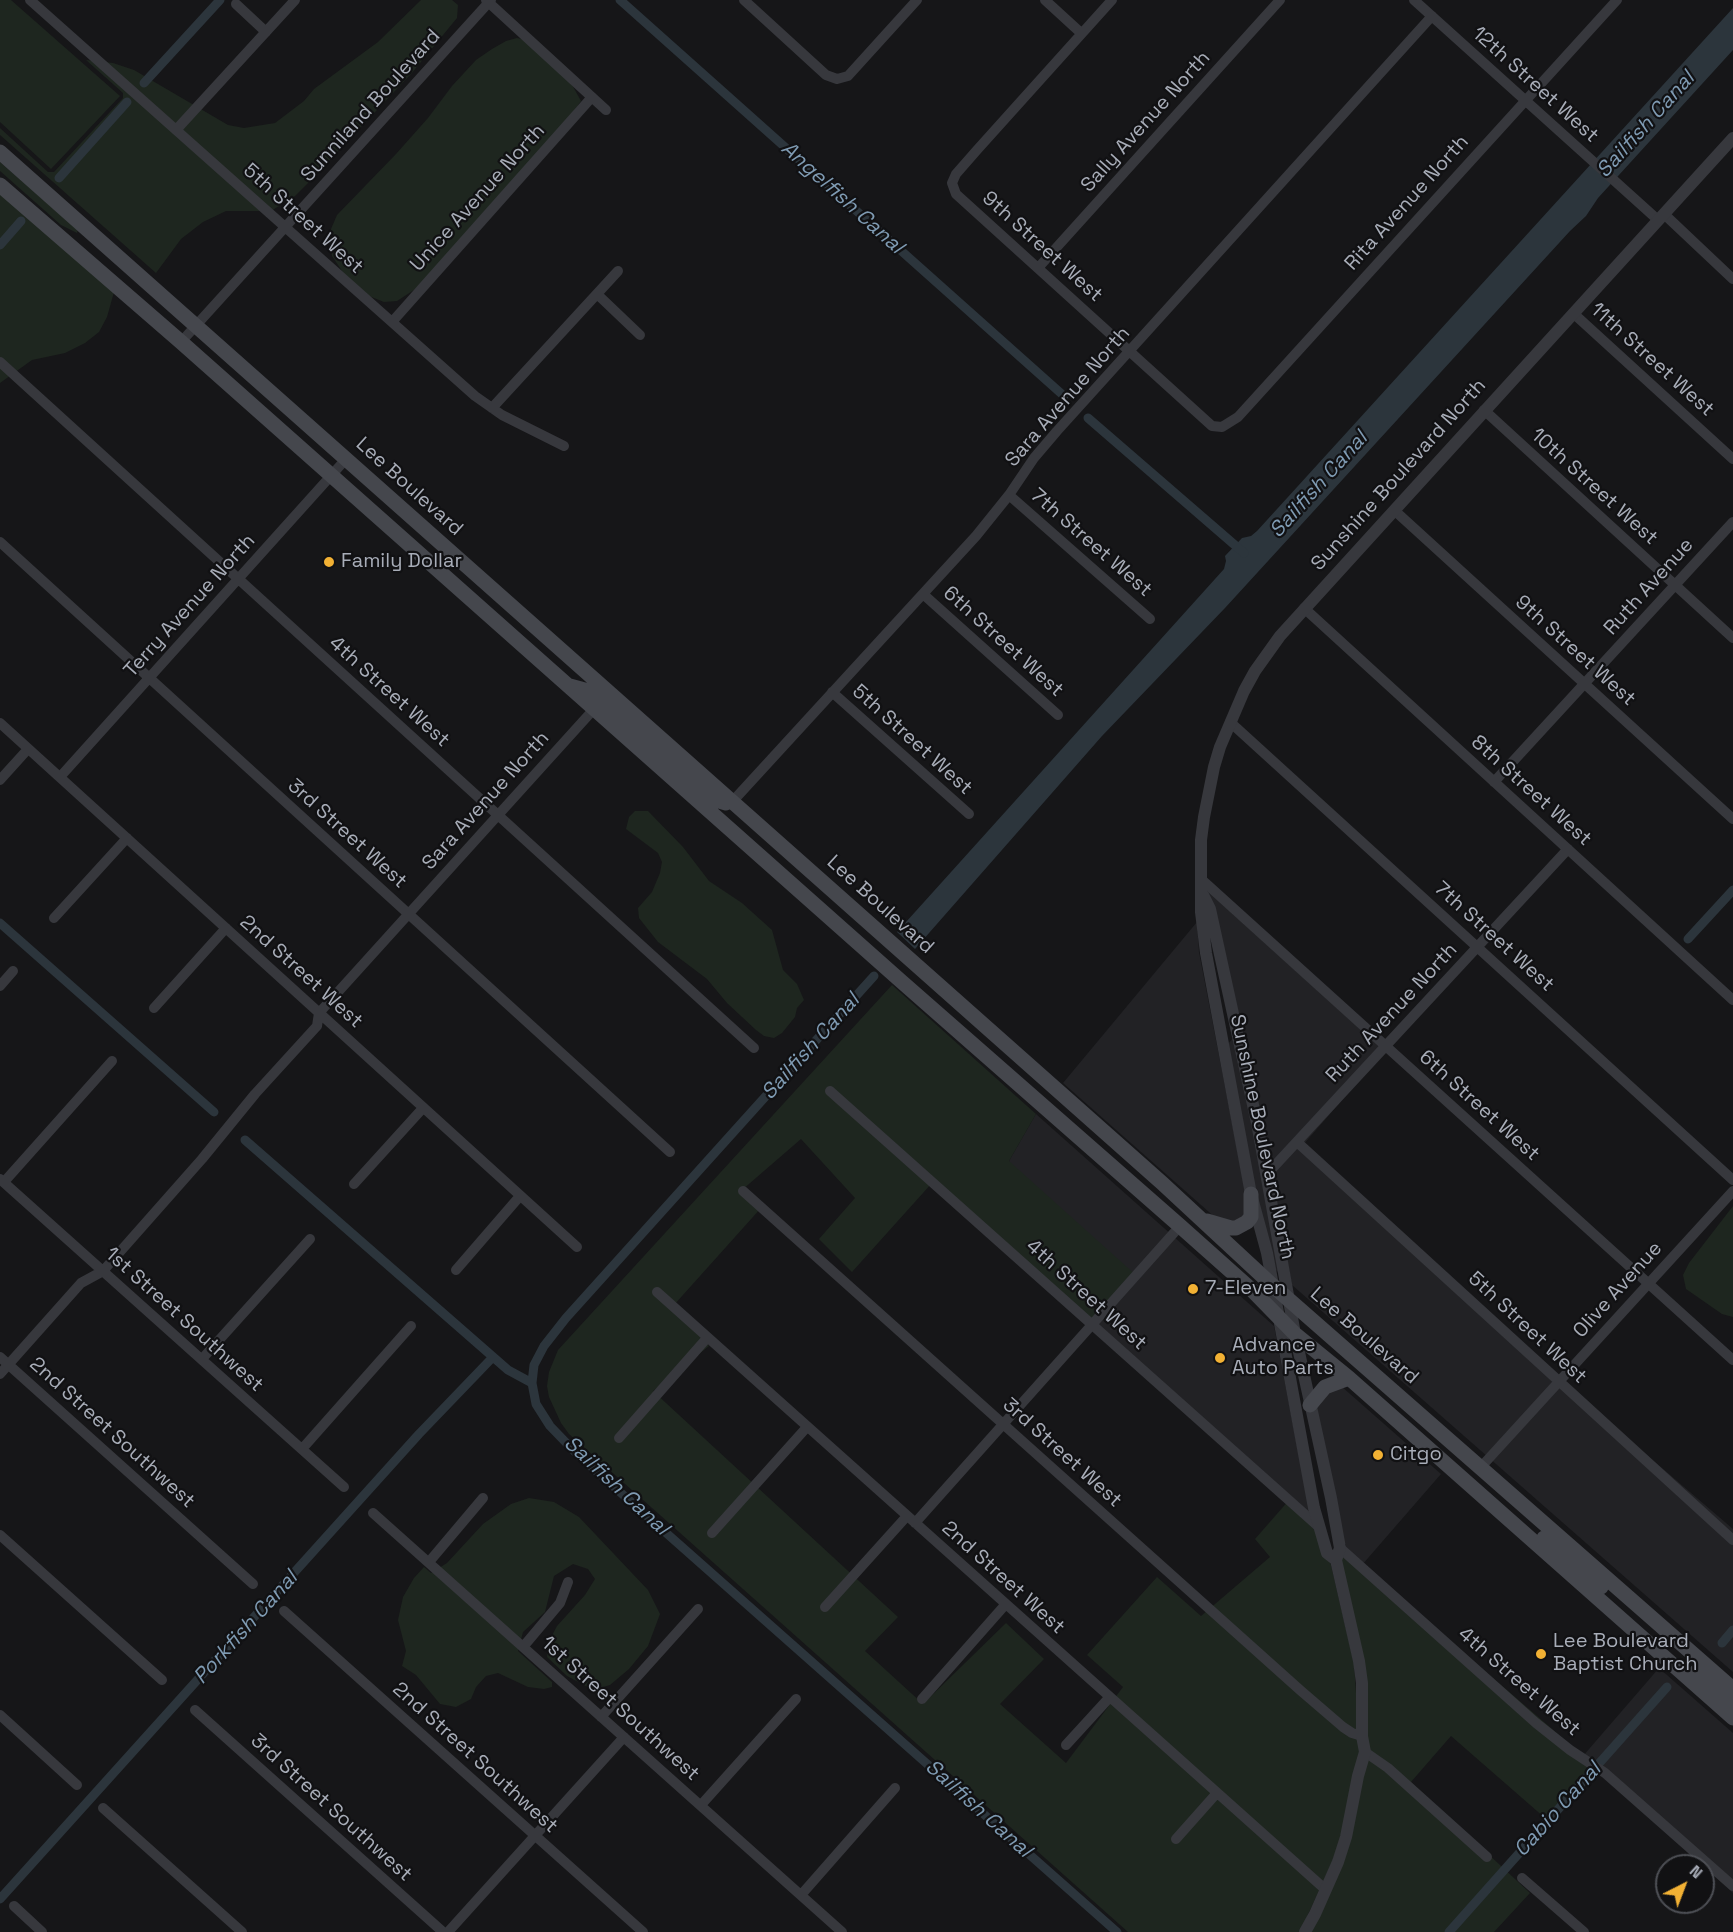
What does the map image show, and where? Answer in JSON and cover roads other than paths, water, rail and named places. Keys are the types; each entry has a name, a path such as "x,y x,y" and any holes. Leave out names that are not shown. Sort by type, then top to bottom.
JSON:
{"main road":[{"name":"Lee Boulevard","path":"0,152 1201,1218 1272,1285 1733,1689"},
{"path":"0,185 181,342 1180,1226 1253,1291 1295,1334 1349,1378 1733,1718"},
{"path":"567,685 592,692 707,794 722,803 732,802"},
{"path":"1201,1218 1220,1226 1236,1228 1251,1217 1251,1194"},
{"path":"1310,1405 1325,1387 1349,1378"},
{"path":"1510,1521 1531,1527 1618,1601 1632,1600"},
{"path":"1632,1629 1639,1627 1648,1629 1733,1702"}],"street":[{"name":"5th Street West","path":"30,0 492,408 564,446"},
{"path":"176,130 295,0"},
{"path":"744,0 826,75 837,79 848,76 915,1"},
{"path":"1045,0 1082,33 1112,0"},
{"name":"Sally Avenue North","path":"1038,268 1281,0"},
{"name":"12th Street West","path":"1414,0 1628,193 1661,217 1733,279"},
{"path":"1600,0 1613,4"},
{"path":"488,1 606,110"},
{"name":"Sunniland Boulevard","path":"181,342 488,1"},
{"path":"236,4 266,32"},
{"name":"Rita Avenue North","path":"1222,428 1238,417 1613,4"},
{"name":"Sara Avenue North","path":"732,802 976,536 1044,447 1432,16"},
{"name":"9th Street West","path":"1082,33 956,174 952,183 956,194 1212,426 1222,428"},
{"name":"Unice Avenue North","path":"392,322 591,97"},
{"name":"Sunshine Boulevard North","path":"1305,1932 1326,1890 1346,1837 1365,1752 1362,1736 1362,1683 1336,1560 1328,1553 1319,1527 1296,1420 1267,1253 1251,1194 1206,953 1201,912 1202,840 1208,794 1220,747 1230,722 1255,671 1280,636 1733,138"},
{"path":"492,408 618,271"},
{"path":"597,294 640,335"},
{"name":"11th Street West","path":"1574,313 1733,459"},
{"name":"4th Street West","path":"0,362 754,1048"},
{"name":"10th Street West","path":"1484,410 1733,638"},
{"name":"Terry Avenue North","path":"60,777 346,459"},
{"name":"7th Street West","path":"1009,495 1150,619"},
{"name":"9th Street West","path":"1394,510 1733,819"},
{"name":"Ruth Avenue","path":"1494,782 1733,522"},
{"name":"3rd Street West","path":"0,542 670,1152"},
{"name":"6th Street West","path":"923,594 1058,716"},
{"name":"8th Street West","path":"1304,608 1733,1000"},
{"name":"5th Street West","path":"832,692 969,814"},
{"name":"Sara Avenue North","path":"0,1374 4,1361 81,1283 103,1271 317,1026 319,1013 594,709"},
{"name":"7th Street West","path":"1230,722 1733,1180"},
{"name":"2nd Street West","path":"0,723 577,1247"},
{"path":"0,780 28,748"},
{"path":"54,918 127,838"},
{"name":"Ruth Avenue North","path":"1267,1174 1568,849"},
{"name":"6th Street West","path":"1202,879 1733,1360"},
{"name":"Sunshine Boulevard North","path":"1202,892 1210,909 1236,1026 1267,1174 1295,1334 1340,1548"},
{"path":"154,1008 226,928"},
{"path":"1206,953 1213,965 1227,1021 1236,1026 1223,1044"},
{"path":"0,986 13,971"},
{"path":"2,1180 112,1061"},
{"name":"4th Street West","path":"830,1091 1319,1527"},
{"path":"354,1184 423,1108"},
{"name":"5th Street West","path":"1297,1142 1733,1540"},
{"name":"1st Street Southwest","path":"2,1180 345,1487"},
{"name":"3rd Street West","path":"743,1191 1343,1728 1362,1736"},
{"name":"Olive Avenue","path":"1481,1467 1733,1191"},
{"path":"456,1270 520,1196"},
{"path":"825,1607 1003,1424 1180,1226"},
{"path":"202,1359 310,1239"},
{"name":"2nd Street West","path":"657,1292 1326,1890"},
{"path":"302,1449 411,1326"},
{"path":"619,1437 707,1338"},
{"name":"2nd Street Southwest","path":"4,1361 253,1584"},
{"path":"712,1533 807,1427"},
{"path":"429,1562 483,1498"},
{"name":"1st Street Southwest","path":"373,1513 842,1932"},
{"path":"0,1535 162,1680"},
{"path":"1336,1560 1340,1548"},
{"name":"4th Street West","path":"1340,1548 1536,1723 1570,1750 1605,1773 1733,1886"},
{"path":"523,1647 560,1603 567,1582"},
{"path":"922,1699 1005,1605"},
{"path":"602,1717 698,1609"},
{"name":"2nd Street Southwest","path":"284,1611 643,1932"},
{"path":"1066,1745 1109,1698"},
{"path":"701,1805 796,1699"},
{"name":"3rd Street Southwest","path":"195,1710 443,1932"},
{"path":"0,1715 77,1785"},
{"path":"448,1932 624,1737"},
{"path":"1365,1752 1388,1768 1488,1857"},
{"path":"801,1895 895,1788"},
{"path":"1176,1839 1216,1794"},
{"path":"103,1808 242,1932"},
{"path":"1522,1878 1584,1932"},
{"path":"14,1906 42,1932"}],"water":[{"path":"1733,8 1733,50 1598,198 1586,216 1225,608 1102,736 915,949 897,932 1224,569 1225,556 1242,538 1251,536 1257,531"}],"waterway":[{"path":"144,83 220,0"},
{"name":"Angelfish Canal","path":"620,0 1064,396"},
{"path":"59,178 127,102"},
{"path":"0,245 21,221"},
{"name":"Angelfish Canal","path":"1088,418 1244,553"},
{"path":"1688,939 1733,890"},
{"path":"0,923 214,1112"},
{"name":"Sailfish Canal","path":"874,976 566,1318 544,1346 534,1365 532,1383 536,1404 550,1426 577,1454 1117,1932"},
{"path":"245,1140 508,1370 532,1383"},
{"name":"Porkfish Canal","path":"0,1899 419,1434 493,1357"},
{"name":"Cabio Canal","path":"1722,1643 1733,1630"},
{"name":"Cabio Canal","path":"1449,1932 1667,1687"}],"place":[{"name":"Family Dollar","path":"329,562"},
{"name":"7-Eleven","path":"1193,1289"},
{"name":"Advance Auto Parts","path":"1220,1358"},
{"name":"Citgo","path":"1378,1455"},
{"name":"Lee Boulevard Baptist Church","path":"1541,1654"}]}
